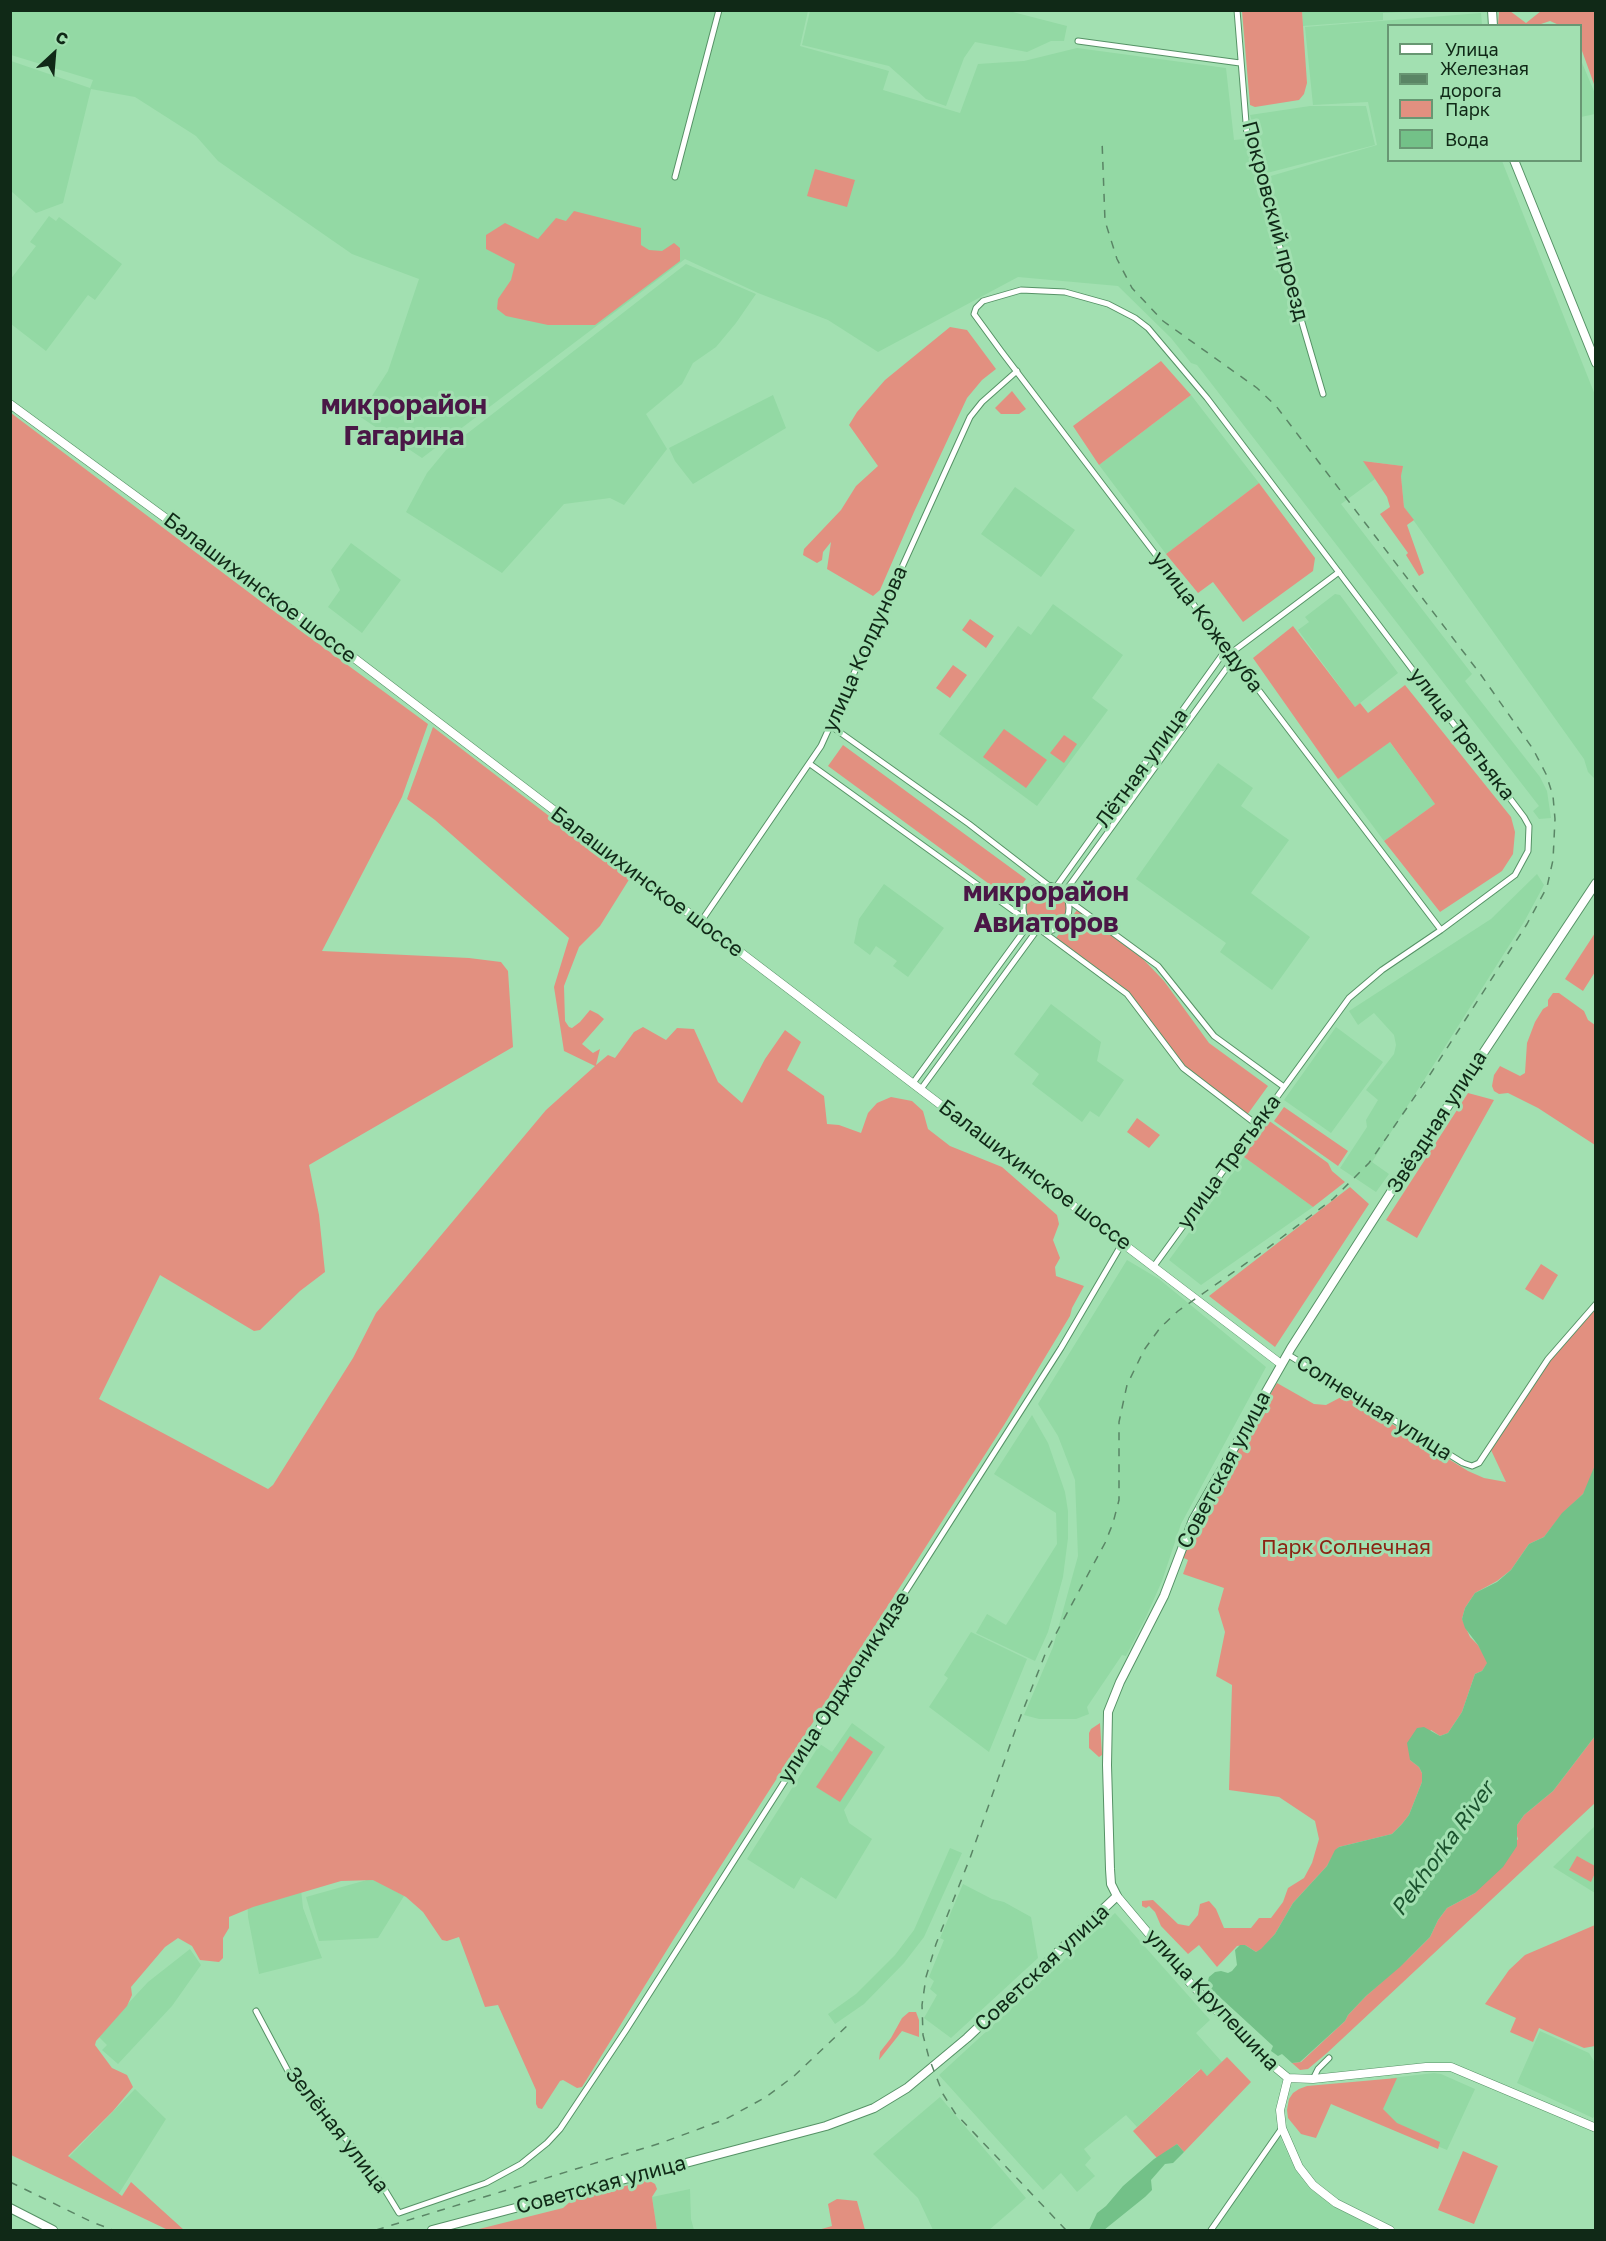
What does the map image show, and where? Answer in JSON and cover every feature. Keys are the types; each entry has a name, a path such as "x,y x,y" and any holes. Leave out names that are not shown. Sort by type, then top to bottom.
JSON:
{"main road":[{"path":"1515,162 1596,363"},
{"name":"Балашихинское шоссе","path":"10,404 281,602 1281,1364"},
{"name":"Звёздная улица","path":"1281,1364 1391,1192 1596,883"},
{"name":"Советская улица","path":"432,2230 826,2126 874,2108 908,2088 967,2038 1118,1896 1112,1884 1110,1869 1107,1718 1110,1705 1164,1596 1193,1520 1281,1364"},
{"name":"улица Крупешина","path":"1118,1896 1191,1984 1258,2053 1288,2078 1313,2079 1433,2066 1451,2067 1596,2128"},
{"path":"1288,2078 1280,2110 1282,2128 1299,2167 1313,2185 1336,2203 1390,2230"},
{"path":"10,2208 53,2230"}],"street":[{"path":"675,177 719,10"},
{"name":"Покровский проезд","path":"1237,10 1247,135 1323,394"},
{"path":"1078,41 1240,63"},
{"name":"улица Третьяка","path":"974,314 976,308 983,302 1002,295 1021,290 1049,290 1098,300 1135,318 1161,343 1203,393 1529,826 1528,850 1515,875 1382,970 1349,998 1154,1266"},
{"name":"улица Кожедуба","path":"974,314 1441,930"},
{"name":"улица Колдунова","path":"700,923 810,764 831,726 970,417 981,402 1017,371"},
{"name":"Лётная улица","path":"1056,887 1231,653 1340,572"},
{"name":"Лётная улица","path":"1064,893 1231,653"},
{"path":"831,726 969,824 1048,885 1056,887 1064,893 1068,900 1158,966 1214,1036 1284,1087"},
{"path":"810,764 1127,994 1183,1068 1256,1124"},
{"path":"913,1083 1027,922 1023,905 1024,898 1034,888 1048,885"},
{"path":"921,1089 1040,931 1056,930 1062,926 1069,914 1068,900"},
{"name":"улица Орджоникидзе","path":"560,2129 626,2030 1031,1396 1123,1242"},
{"name":"Солнечная улица","path":"1287,1354 1463,1463 1472,1466 1479,1463 1548,1359 1596,1305"},
{"name":"Зелёная улица","path":"256,2011 288,2071 374,2172 399,2213 486,2183 521,2164 560,2129"},
{"path":"1313,2079 1318,2069 1329,2058"},
{"path":"1211,2230 1282,2128"}],"shaded area":[{"path":"1005,10 1067,26 1064,41 1051,41 1027,52 975,42 964,58 946,106 926,99 889,66 802,45 810,11"},
{"path":"11,11 808,11 800,46 889,71 883,90 960,113 978,64 1024,61 1077,48 1226,68 1234,140 1244,139 1257,180 1377,145 1368,102 1313,105 1305,27 1481,13 1482,24 1387,24 1387,162 1502,162 1595,395 1595,779 1588,772 1584,759 1404,507 1402,466 1364,461 1375,479 1341,504 1472,674 1465,681 1540,777 1547,791 1551,818 1539,819 1533,811 1539,806 1197,365 1191,363 1171,338 1118,286 1018,277 878,352 828,320 758,293 685,259 422,458 359,416 388,371 419,279 352,254 218,161 196,136 135,97 91,89 63,203 36,213 11,191 11,61 90,88 93,80 11,55"},
{"path":"1302,11 1423,11 1383,13 1383,20 1303,26"},
{"path":"1582,63 1596,96 1595,114 1582,117"},
{"path":"1310,106 1366,106 1375,145 1267,173 1250,115"},
{"path":"49,216 56,221 59,217 122,264 95,300 88,295 46,351 11,324 10,280 36,246 30,242"},
{"path":"686,264 756,294 716,347 693,363 682,384 646,414 667,449 624,505 610,498 564,504 502,573 406,512 427,473 446,450"},
{"path":"773,395 786,428 693,484 675,461 669,448"},
{"path":"1191,395 1259,483 1166,554 1099,465"},
{"path":"1015,487 1075,530 1041,577 981,534"},
{"path":"351,543 401,580 362,633 328,607 340,590 331,570"},
{"path":"1335,594 1340,595 1398,673 1355,707 1298,630 1309,622 1305,617"},
{"path":"1053,604 1123,655 1092,698 1108,710 1037,806 939,734 1018,626 1031,635"},
{"path":"1389,741 1435,804 1384,841 1338,779"},
{"path":"1218,763 1253,788 1241,806 1289,840 1251,893 1310,937 1272,990 1220,952 1226,943 1136,879"},
{"path":"1537,874 1544,885 1524,922 1372,1162 1389,1174 1376,1192 1340,1168 1367,1127 1366,1120 1378,1100 1366,1090 1394,1054 1396,1045 1394,1035 1374,1013 1358,1025 1349,1011 1491,919"},
{"path":"884,884 944,928 908,977 893,966 897,961 876,946 870,955 854,943 859,919"},
{"path":"1051,1004 1101,1042 1097,1061 1124,1080 1099,1117 1090,1111 1082,1122 1032,1084 1039,1074 1014,1054"},
{"path":"1336,1027 1383,1062 1331,1133 1284,1100"},
{"path":"1244,1157 1313,1207 1201,1285 1169,1260"},
{"path":"1127,1260 1159,1279 1266,1367 1181,1524 1162,1581 1146,1617 1126,1656 1122,1655 1087,1707 1089,1714 1076,1719 1039,1719 1024,1715 1053,1647 1078,1556 1075,1480 1058,1436 1038,1404"},
{"path":"1032,1415 1048,1443 1065,1492 1068,1511 1068,1538 1063,1577 1048,1632 1035,1661 976,1633 987,1614 1006,1625 1057,1544 1056,1513 994,1474"},
{"path":"971,1632 1027,1659 989,1752 929,1707 948,1678 944,1675"},
{"path":"852,1723 885,1747 844,1810 849,1823 872,1839 836,1899 801,1877 794,1889 747,1859 820,1744 832,1752"},
{"path":"1595,1826 1595,1893 1553,1867"},
{"path":"245,1841 296,1844 303,1908 322,1958 259,1974 248,1917"},
{"path":"950,1848 962,1853 924,1937 904,1963 864,2004 835,2024 828,2014 856,1994 895,1955 914,1930"},
{"path":"374,1878 404,1896 378,1938 319,1941 306,1897"},
{"path":"963,1884 1031,1917 1038,1958 951,2038 924,2018 937,1995 930,1989 934,1981 929,1977 944,1940 940,1938"},
{"path":"1115,1913 1210,2020 1196,2033 1222,2062 1207,2076 1200,2069 1137,2127 1126,2115 1084,2149 1091,2158 1085,2165 1095,2176 1077,2192 1061,2173 1043,2190 939,2075"},
{"path":"190,1949 201,1965 172,2006 118,2064 102,2050 107,2045 98,2036 148,1982"},
{"path":"1540,2031 1589,2053 1595,2063 1596,2113 1593,2118 1517,2083"},
{"path":"1434,2073 1475,2089 1447,2150 1372,2119 1391,2078"},
{"path":"135,2089 166,2119 118,2195 66,2160"},
{"path":"940,2097 1026,2198 989,2230 933,2230 918,2198 873,2154"},
{"path":"1279,2135 1295,2169 1309,2188 1379,2230 1214,2230"},
{"path":"690,2189 691,2219 694,2230 657,2230 652,2197"}],"green space":[{"path":"1242,11 1302,11 1307,83 1304,94 1299,100 1255,107 1250,105"},
{"path":"1499,11 1510,11 1526,23 1541,11 1595,11 1595,87 1582,51 1582,24 1557,24 1550,21 1541,24 1498,24"},
{"path":"815,169 855,180 847,207 807,196"},
{"path":"574,211 641,228 641,245 649,250 662,251 674,243 680,248 680,261 595,325 548,325 506,316 497,309 498,299 511,280 515,264 486,249 486,235 505,223 538,239 556,218 566,221"},
{"path":"950,327 967,330 996,369 982,380 967,398 880,590 873,596 827,569 831,542 823,552 822,560 817,563 803,555 804,549 841,510 856,486 878,466 849,425 857,412 885,380"},
{"path":"1161,361 1191,395 1099,465 1073,426"},
{"path":"1012,391 1026,409 1019,414 1001,414 995,408"},
{"path":"11,413 428,724 402,797 322,951 469,958 501,962 508,971 513,1047 309,1165 319,1215 325,1272 300,1291 260,1330 254,1331 160,1275 99,1399 268,1489 273,1485 353,1358 376,1313 546,1110 595,1066 564,1051 554,987 569,938 435,820 407,799 433,727 630,878 600,926 579,947 564,986 565,1021 569,1027 572,1028 580,1022 590,1010 604,1019 582,1044 593,1053 600,1049 596,1065 608,1055 615,1058 634,1032 643,1027 666,1040 677,1028 694,1029 718,1082 742,1103 765,1059 785,1030 801,1042 787,1070 824,1096 827,1124 839,1125 861,1133 868,1113 877,1103 891,1097 912,1101 923,1111 928,1129 950,1146 1002,1167 1057,1215 1059,1224 1053,1240 1060,1258 1055,1267 1056,1276 1084,1286 1070,1316 1004,1425 675,1937 582,2087 577,2088 563,2080 560,2081 542,2109 538,2108 536,2090 498,2005 485,2007 459,1937 447,1941 442,1940 423,1912 406,1897 373,1880 341,1881 253,1907 229,1917 229,1928 223,1938 223,1958 219,1962 200,1960 192,1946 178,1938 165,1947 131,1987 132,1995 127,2006 95,2045 112,2068 127,2075 133,2087 113,2111 68,2156 122,2196 131,2182 184,2230 168,2230 11,2155"},
{"path":"1363,461 1403,466 1401,476 1404,507 1414,520 1407,525 1424,573 1419,576 1406,555 1408,553 1380,514 1390,507 1387,497"},
{"path":"1259,483 1315,558 1313,571 1243,622 1213,582 1198,593 1166,554"},
{"path":"970,619 994,636 986,648 962,630"},
{"path":"1293,626 1355,707 1360,703 1368,713 1405,685 1511,817 1515,832 1513,854 1502,871 1440,912 1384,841 1435,804 1390,742 1338,779 1253,658"},
{"path":"953,665 967,675 950,698 936,688"},
{"path":"1004,729 1047,760 1026,788 983,757"},
{"path":"1064,735 1077,744 1064,763 1050,753"},
{"path":"843,745 1026,879 1011,900 828,766"},
{"path":"1046,888 1060,894 1066,908 1060,922 1046,928 1032,922 1026,908 1032,894"},
{"path":"1077,910 1143,959 1164,981 1209,1043 1268,1086 1247,1115 1180,1062 1128,991 1056,938"},
{"path":"1595,933 1595,972 1583,991 1565,979"},
{"path":"1553,993 1559,993 1584,1011 1588,1020 1595,1025 1595,1145 1538,1108 1508,1093 1499,1094 1492,1086 1494,1075 1500,1066 1520,1076 1525,1073 1527,1043 1535,1022 1543,1009 1548,1006 1548,1000"},
{"path":"1468,1093 1494,1100 1417,1238 1386,1220"},
{"path":"1284,1107 1348,1151 1338,1166 1274,1121"},
{"path":"1137,1118 1160,1135 1149,1148 1127,1132"},
{"path":"1268,1120 1328,1163 1332,1171 1345,1182 1313,1207 1244,1157"},
{"path":"1350,1187 1369,1204 1275,1347 1209,1296"},
{"path":"1541,1264 1558,1275 1543,1300 1525,1289"},
{"name":"Парк Солнечная","path":"1595,1308 1596,1465 1583,1494 1562,1514 1544,1537 1529,1544 1511,1570 1475,1593 1465,1608 1462,1619 1470,1637 1478,1645 1488,1662 1482,1671 1475,1674 1462,1712 1448,1733 1440,1736 1431,1730 1410,1760 1419,1767 1422,1782 1409,1815 1392,1834 1339,1847 1327,1866 1293,1903 1275,1934 1261,1950 1256,1952 1245,1945 1237,1946 1217,1967 1199,1945 1188,1954 1161,1926 1155,1912 1149,1906 1146,1908 1142,1906 1142,1901 1153,1900 1178,1924 1189,1926 1198,1915 1200,1904 1209,1901 1216,1909 1224,1928 1251,1928 1259,1918 1271,1918 1283,1902 1288,1888 1304,1878 1312,1863 1319,1839 1315,1821 1279,1797 1229,1790 1232,1685 1216,1676 1225,1632 1218,1609 1224,1588 1183,1574 1188,1560 1182,1557 1199,1517 1277,1383 1314,1404 1326,1405 1345,1395 1468,1471 1484,1478 1506,1482 1491,1450 1550,1360"},
{"path":"1100,1723 1102,1755 1099,1757 1089,1748 1089,1733"},
{"path":"850,1736 873,1752 840,1802 816,1787"},
{"path":"1595,1736 1595,1803 1327,2053 1308,2069 1300,2070 1292,2063 1301,2062 1345,2021 1366,1996 1430,1937 1447,1908 1475,1893 1518,1839 1517,1825 1524,1815 1553,1791"},
{"path":"1577,1856 1595,1866 1591,1882 1569,1870"},
{"path":"1595,1925 1595,2046 1584,2048 1539,2028 1533,2042 1510,2032 1516,2018 1485,2004 1509,1970 1525,1955"},
{"path":"909,2012 916,2012 919,2020 919,2037 902,2031 879,2060 880,2052 902,2018"},
{"path":"1227,2057 1251,2082 1184,2152 1177,2144 1157,2158 1133,2131 1201,2069 1207,2076"},
{"path":"1397,2078 1383,2109 1397,2123 1440,2142 1438,2149 1331,2104 1316,2138 1301,2134 1288,2118 1289,2099 1293,2093 1307,2086"},
{"path":"1463,2151 1498,2166 1474,2224 1438,2210"},
{"path":"648,2180 655,2184 657,2189 652,2197 657,2230 475,2230 563,2208 572,2200"},
{"path":"837,2199 857,2201 865,2230 818,2230 832,2226 828,2204"}],"water":[{"name":"Pekhorka River","path":"1595,1465 1595,1736 1553,1791 1524,1815 1517,1825 1517,1846 1503,1867 1475,1893 1447,1908 1430,1937 1366,1996 1345,2021 1300,2062 1292,2063 1282,2054 1278,2056 1271,2051 1273,2046 1211,1989 1209,1977 1215,1972 1232,1971 1237,1965 1235,1950 1240,1945 1245,1945 1256,1952 1261,1949 1275,1934 1293,1903 1327,1866 1335,1850 1339,1847 1392,1834 1409,1815 1422,1782 1422,1773 1419,1767 1410,1760 1407,1743 1417,1728 1424,1727 1440,1736 1448,1733 1462,1712 1475,1674 1482,1671 1487,1663 1478,1645 1465,1628 1462,1619 1465,1608 1475,1593 1497,1582 1511,1570 1529,1544 1544,1537 1562,1513 1583,1494"},
{"path":"1177,2144 1184,2152 1173,2163 1165,2164 1151,2180 1152,2190 1145,2197 1104,2230 1089,2230 1097,2213 1123,2186 1154,2159"}],"railway":[{"path":"1066,2230 955,2113 943,2094 929,2058 923,2035 922,2005 926,1977 936,1944 1046,1652 1105,1543 1113,1523 1119,1500 1119,1422 1127,1385 1144,1350 1160,1328 1178,1311 1333,1199 1369,1163 1431,1073 1527,924 1547,887 1553,860 1555,819 1553,796 1546,774 1533,749 1481,675 1276,406 1257,388 1163,321 1132,288 1117,259 1105,221 1102,140"},
{"path":"376,2230 661,2143 726,2119 766,2097 794,2076 849,2024"},
{"path":"10,2182 113,2230"}],"district":[{"name":"микрорайон Гагарина","path":"404,420"},
{"name":"микрорайон Авиаторов","path":"1046,908"}]}
